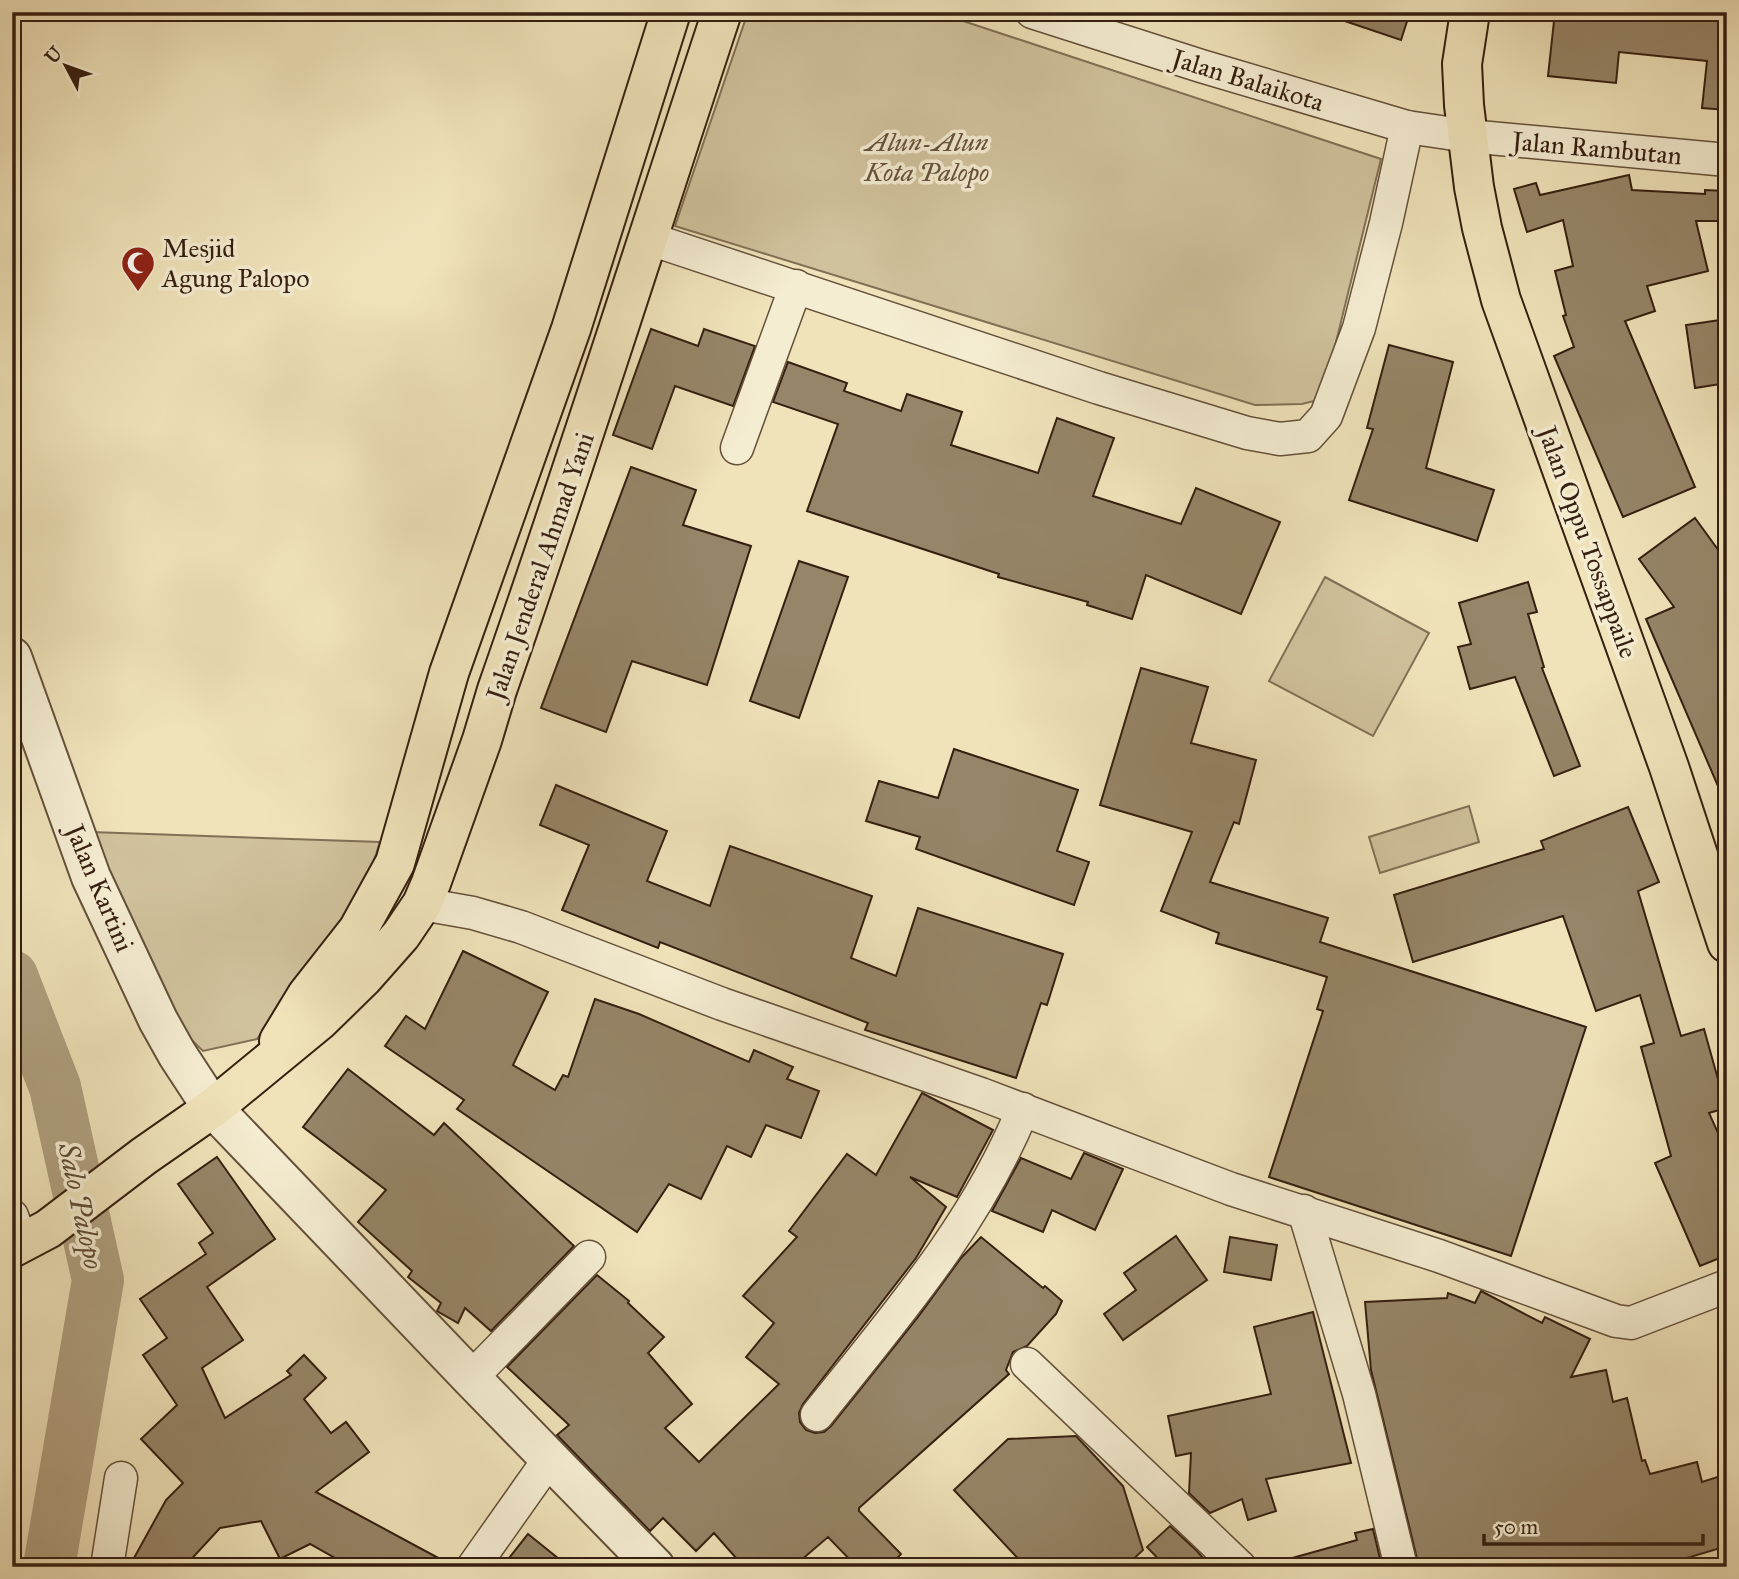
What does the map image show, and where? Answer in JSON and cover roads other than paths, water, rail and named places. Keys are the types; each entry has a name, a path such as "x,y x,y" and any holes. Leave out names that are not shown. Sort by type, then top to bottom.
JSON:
{"main road":[{"name":"Jalan Jenderal Ahmad Yani","path":"266,1063 307,995 358,930 395,863 449,673 571,329 671,12"},
{"name":"Jalan Jenderal Ahmad Yani","path":"24,1234 213,1108 320,1020 363,978 401,935 422,904 482,740 616,342 647,238 722,12"},
{"name":"Jalan Oppu Tossappaile","path":"1470,12 1462,64 1464,105 1482,228 1502,300 1669,767 1727,943"},
{"path":"571,329 616,342"},
{"path":"449,673 497,690"}],"street":[{"name":"Jalan Balaikota","path":"1032,12 1407,127 1468,136"},
{"path":"647,238 1099,388 1247,433 1280,439 1308,436 1326,416 1359,328 1407,127"},
{"name":"Jalan Rambutan","path":"1468,136 1727,160"},
{"path":"737,448 796,286"},
{"name":"Jalan Kartini","path":"12,657 91,877 158,1020 213,1108 655,1567"},
{"path":"422,904 473,913 521,927 722,1004 1023,1110 1231,1189 1439,1256 1616,1321 1630,1323 1727,1286"},
{"path":"817,1415 933,1268 984,1191 1023,1110"},
{"path":"1304,1212 1359,1394 1401,1567"},
{"path":"471,1378 589,1257"},
{"path":"1027,1364 1240,1567"},
{"path":"473,1567 550,1458"},
{"path":"107,1567 121,1478"}],"waterway":[{"name":"Salo Palopo","path":"12,976 55,1087 98,1280 49,1567"}],"place":[{"name":"Mesjid Agung Palopo","path":"138,293"}],"park label":[{"name":"Alun-Alun Kota Palopo","path":"927,157"}]}
